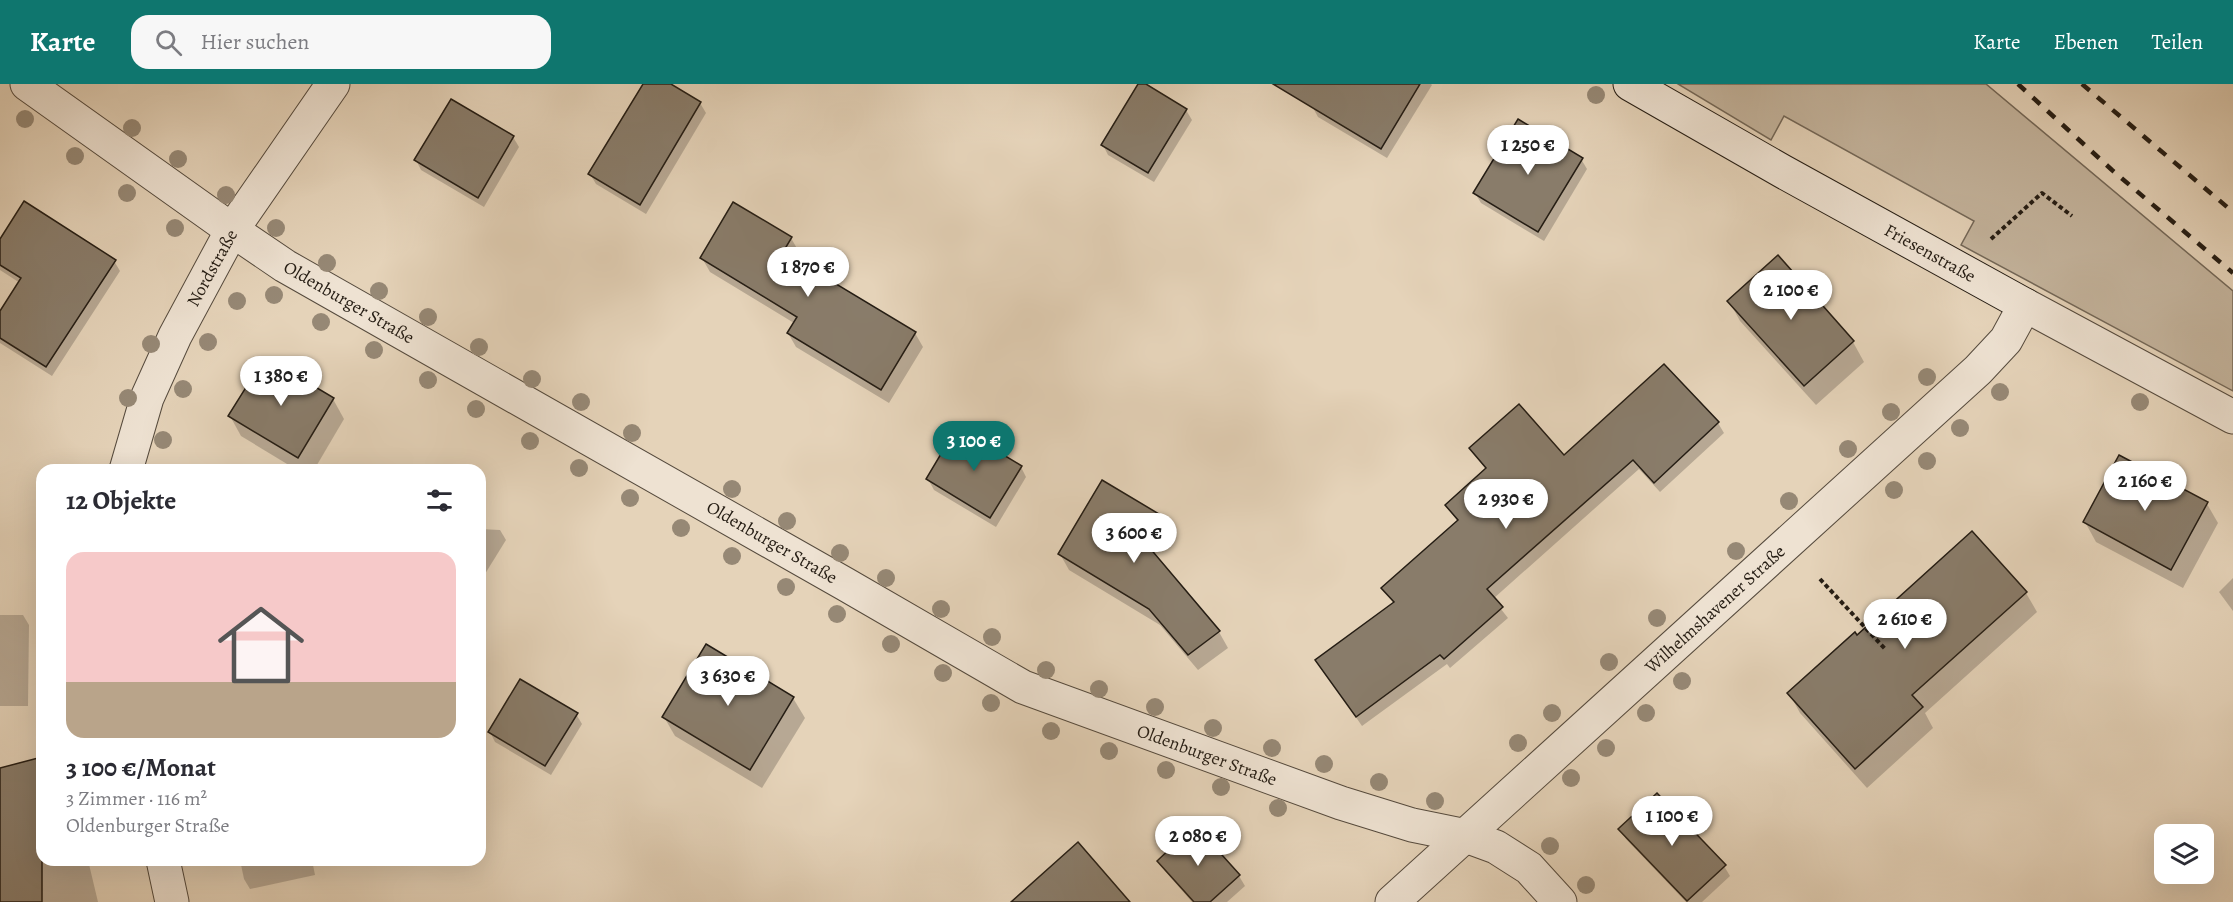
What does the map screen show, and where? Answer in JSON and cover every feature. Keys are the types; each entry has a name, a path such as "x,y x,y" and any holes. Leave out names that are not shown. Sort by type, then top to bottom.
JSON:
{"street":[{"name":"Oldenburger Straße","path":"27,84 285,266 1023,687 1341,803 1412,825 1466,836 1496,847 1529,868 1560,902"},
{"name":"Nordstraße","path":"128,464 147,398 165,356 232,230 333,84"},
{"name":"Friesenstraße","path":"1630,84 1966,273 2233,417"},
{"name":"Wilhelmshavener Straße","path":"1392,902 1978,370 2006,340 2025,305"},
{"path":"164,866 172,902"}],"path":[{"path":"1966,273 1978,250 2042,193 2072,216"},
{"path":"1820,579 1886,650"}],"shaded area":[{"path":"1678,84 1986,84 2233,291 2233,391 1961,245 1974,221 1784,116 1771,140"}],"building":[{"path":"643,84 671,84 701,102 640,205 588,174"},
{"path":"1138,84 1146,84 1187,109 1148,173 1101,145"},
{"path":"1273,84 1420,84 1381,149"},
{"path":"451,99 514,136 478,198 414,160"},
{"path":"1518,119 1583,158 1538,232 1473,193"},
{"path":"24,201 116,260 46,367 0,338 0,311 21,278 0,265 0,239"},
{"path":"733,202 792,237 783,252 916,332 881,390 787,333 797,317 700,258"},
{"path":"1778,255 1854,341 1804,386 1727,301"},
{"path":"265,357 334,398 298,458 228,416"},
{"path":"1664,364 1719,422 1654,483 1633,460 1487,589 1503,607 1444,659 1440,655 1356,717 1315,660 1394,602 1381,588 1458,520 1445,505 1486,468 1469,448 1519,404 1564,455"},
{"path":"957,427 1022,466 990,518 926,479"},
{"path":"2119,455 2208,502 2171,570 2083,522"},
{"path":"1102,480 1159,514 1143,540 1220,631 1188,655 1149,609 1058,554"},
{"path":"1972,531 2027,592 1912,695 1923,707 1855,769 1787,693 1855,632 1857,635"},
{"path":"706,644 794,697 750,770 662,717"},
{"path":"520,679 578,713 545,766 488,732"},
{"path":"36,759 36,866 42,866 42,902 0,902 0,768"},
{"path":"1657,793 1726,865 1687,901 1618,829"},
{"path":"1195,825 1240,875 1210,902 1194,902 1157,861"},
{"path":"1078,842 1130,902 1011,902"}],"railway":[{"path":"2018,84 2112,170 2233,273"},
{"path":"2082,84 2233,212"}]}
